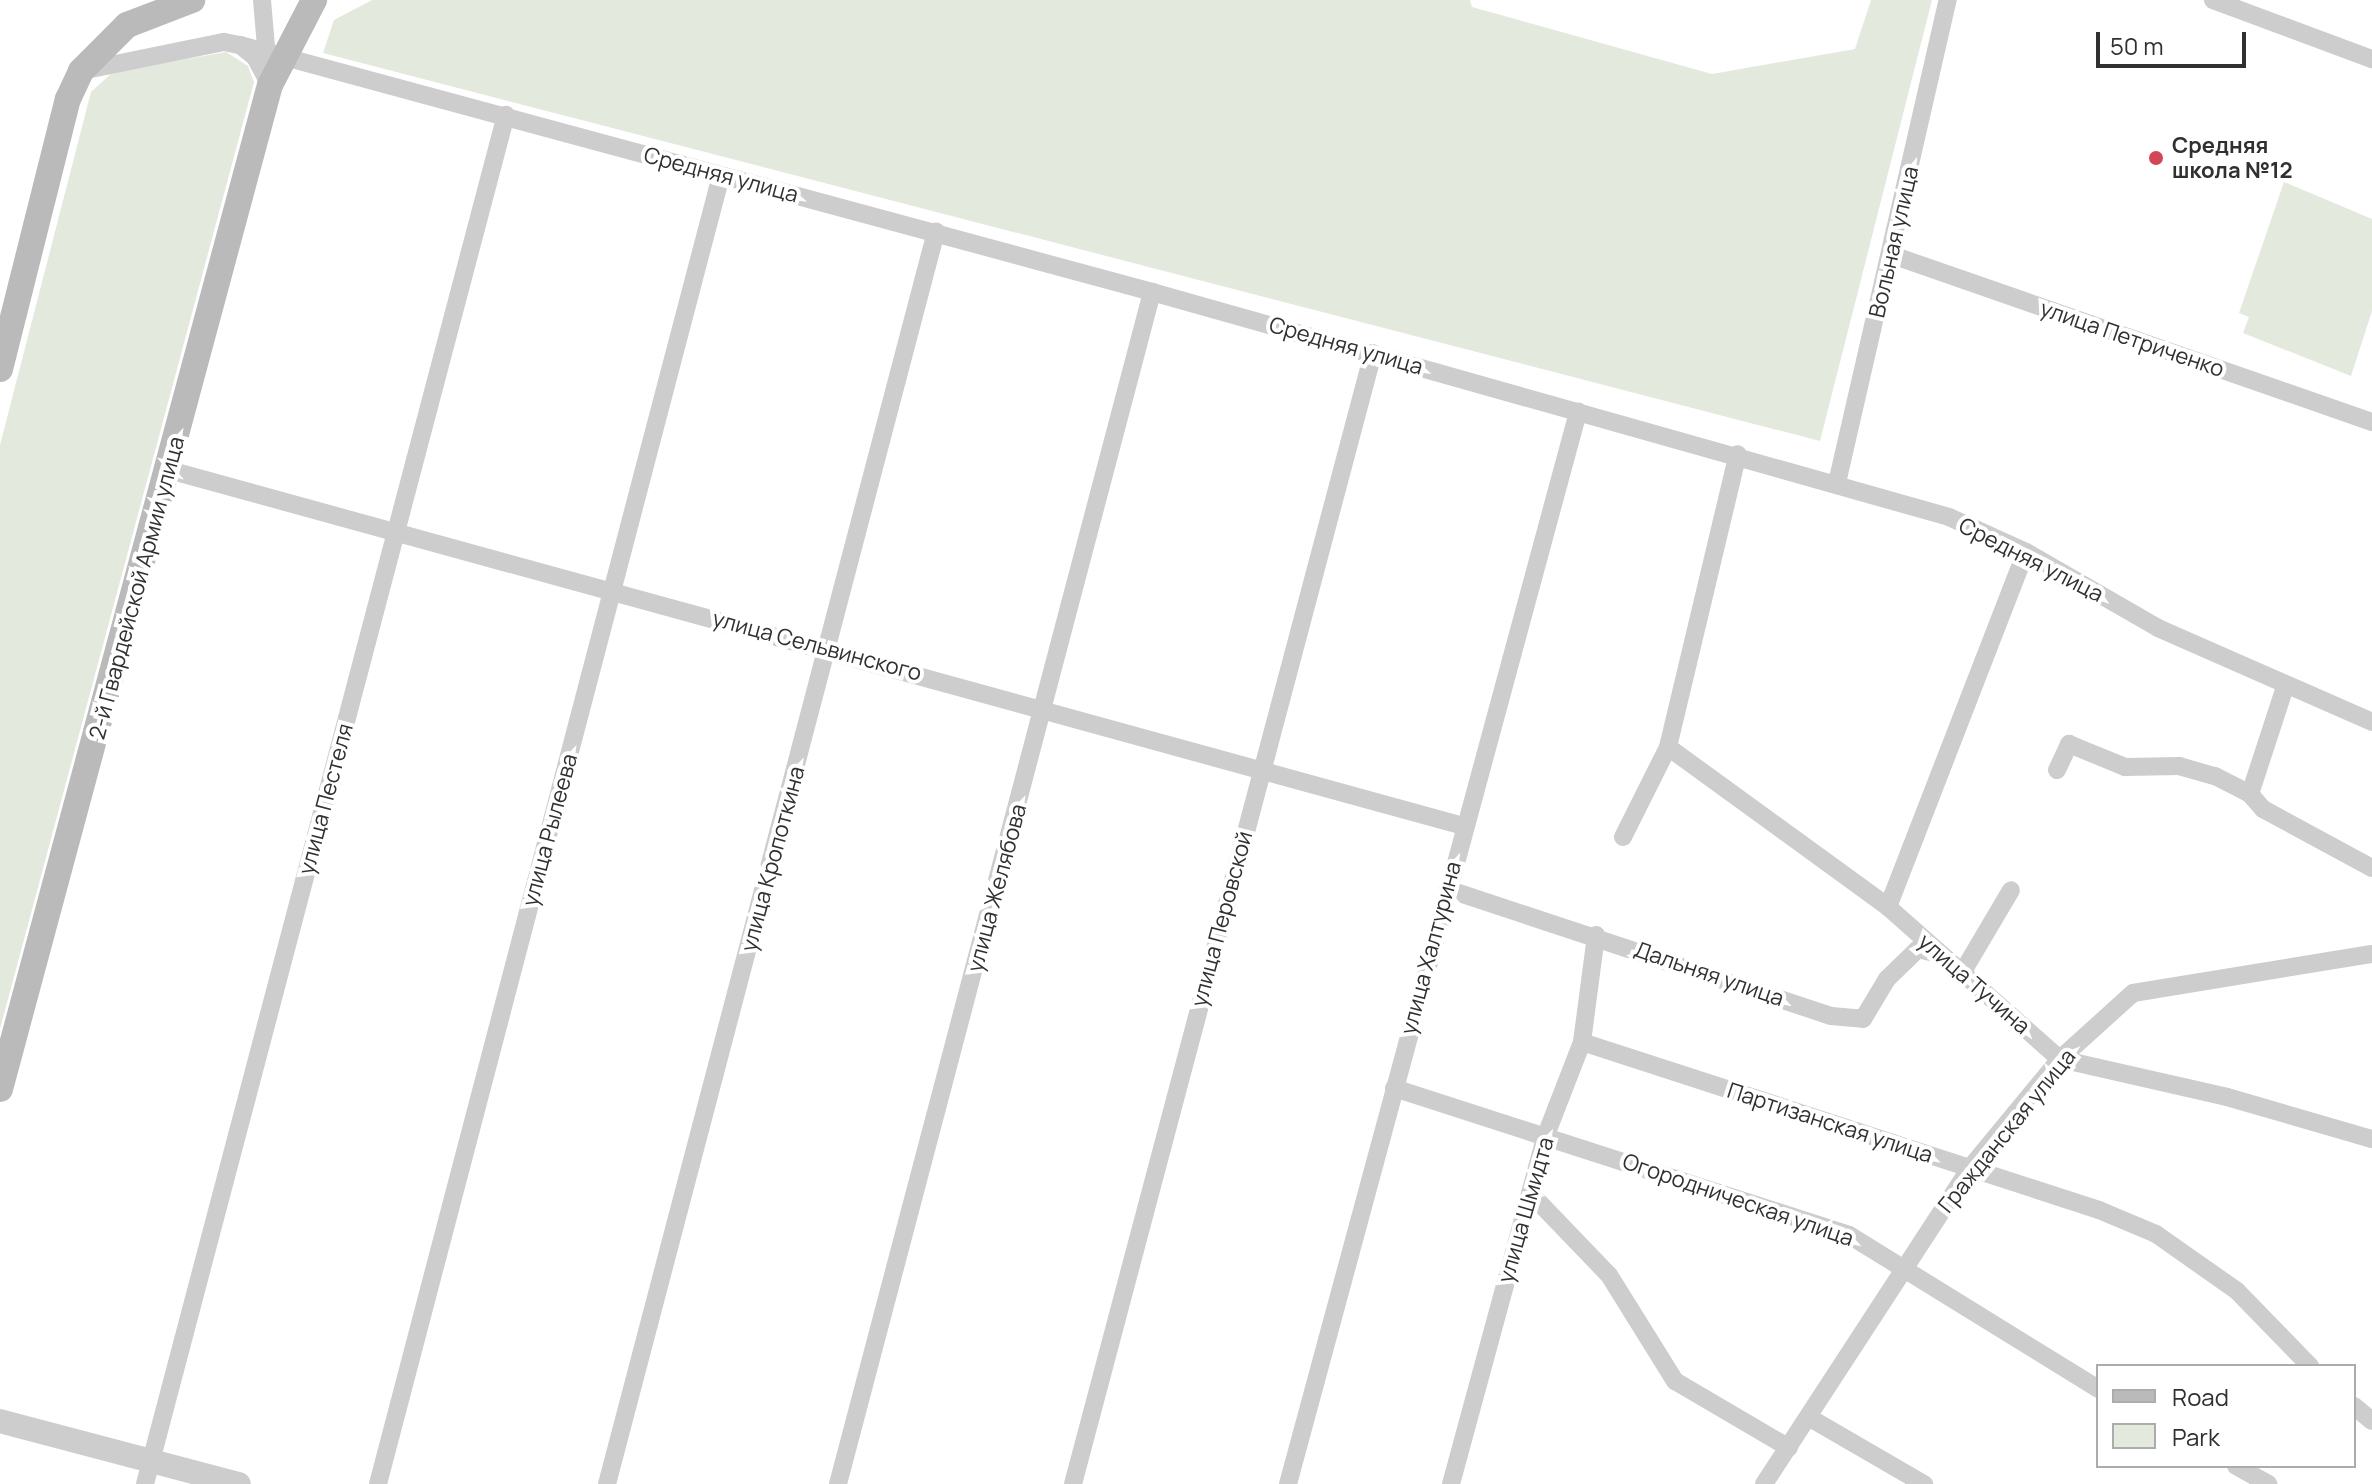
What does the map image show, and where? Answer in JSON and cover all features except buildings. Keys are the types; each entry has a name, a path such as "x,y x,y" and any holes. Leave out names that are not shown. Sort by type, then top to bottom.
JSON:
{"main road":[{"path":"0,369 68,99 81,71 127,25 192,0"},
{"name":"2-й Гвардейской Армии улица","path":"0,1089 169,470 277,52 314,0"}],"street":[{"path":"262,0 277,52"},
{"name":"Вольная улица","path":"1837,483 1892,255 1948,0"},
{"path":"2213,0 2372,59"},
{"name":"Средняя улица","path":"81,71 130,57 224,42 277,52 1803,472 1949,517 2026,552 2158,628 2285,687 2372,722"},
{"path":"240,45 255,57 270,85"},
{"name":"улица Пестеля","path":"145,1484 506,115"},
{"name":"улица Рылеева","path":"378,1484 721,176"},
{"name":"улица Кропоткина","path":"607,1484 829,649 936,232"},
{"name":"улица Петриченко","path":"1892,255 2372,422"},
{"name":"улица Желябова","path":"838,1484 1045,709 1152,292"},
{"name":"улица Перовской","path":"1073,1484 1373,353"},
{"name":"улица Халтурина","path":"1288,1484 1463,826 1578,412"},
{"path":"1803,472 1829,465 1847,442"},
{"path":"1847,442 1852,471 1863,490"},
{"path":"1623,837 1668,747 1738,454"},
{"name":"улица Сельвинского","path":"169,470 829,649 1463,826"},
{"path":"1888,907 2026,552"},
{"path":"2250,794 2285,687"},
{"path":"2057,770 2069,744 2125,767 2179,766 2215,776 2250,794 2263,809 2372,868"},
{"name":"улица Тучина","path":"1668,747 1888,907 2060,1059 2227,1097 2372,1139"},
{"name":"Дальняя улица","path":"1447,889 1596,935 1831,1016 1863,1019 1887,979 1918,949 1941,954"},
{"path":"1962,973 2011,890"},
{"name":"улица Шмидта","path":"1451,1484 1546,1135 1582,1042 1596,935"},
{"name":"Гражданская улица","path":"1764,1484 1810,1418 1904,1266 1970,1168 2060,1059 2133,993 2372,954"},
{"name":"Партизанская улица","path":"1582,1042 1970,1168 2156,1234 2237,1291 2308,1364"},
{"name":"Огородническая улица","path":"1394,1088 1801,1217 1904,1266 2096,1388"},
{"path":"1530,1193 1609,1275 1675,1381 1789,1448"},
{"path":"2356,1408 2372,1421"},
{"path":"1810,1418 1924,1484"},
{"path":"0,1421 239,1484"},
{"path":"2240,1468 2268,1484"}],"green space":[{"path":"372,0 1470,0 1472,7 1712,74 1855,49 1871,0 1932,0 1820,441 323,53 334,20"},
{"path":"226,52 248,66 254,82 0,1029 0,445 91,92 113,72"},
{"path":"2284,182 2372,219 2372,311 2351,376 2243,333 2249,317 2239,313"}],"place":[{"name":"Средняя школа №12","path":"2156,158"}]}
